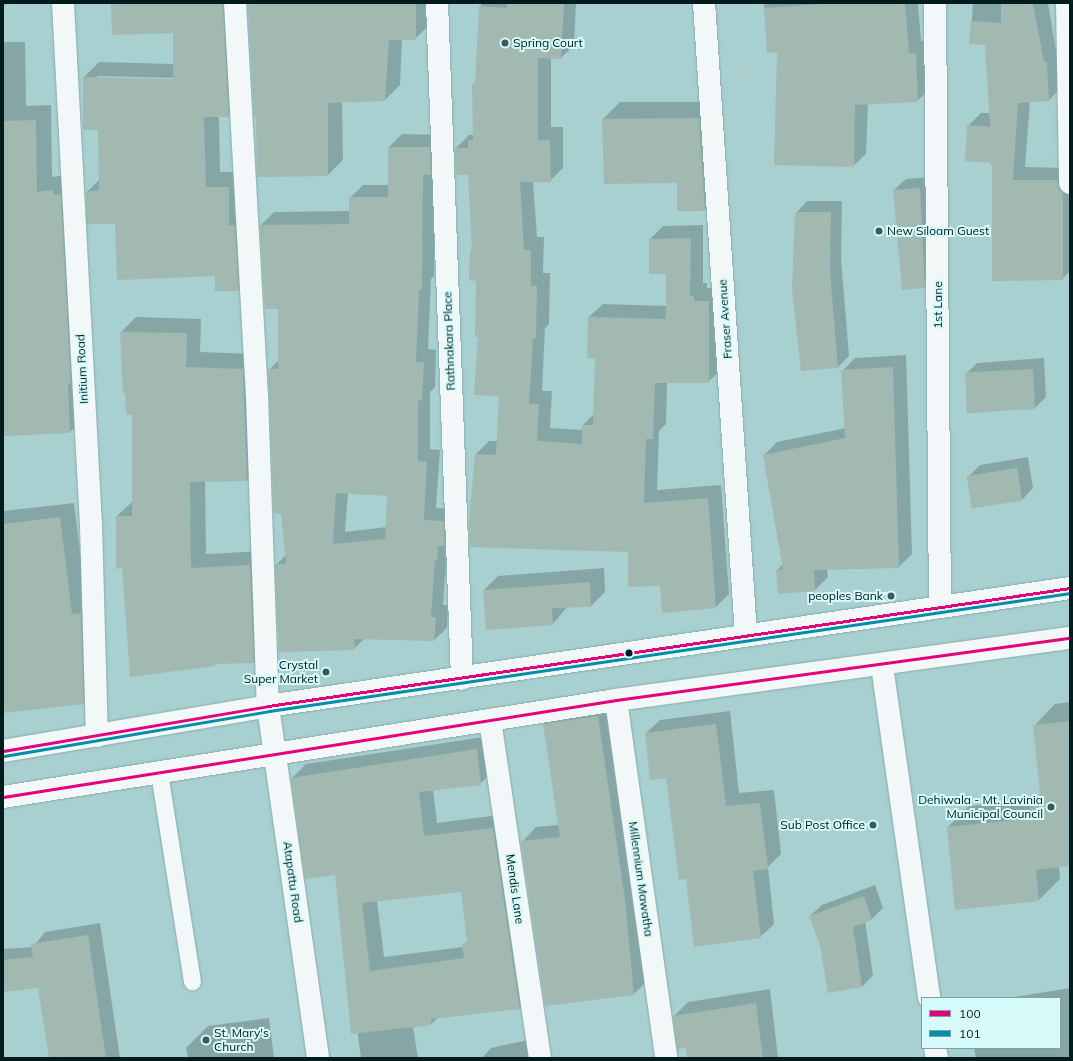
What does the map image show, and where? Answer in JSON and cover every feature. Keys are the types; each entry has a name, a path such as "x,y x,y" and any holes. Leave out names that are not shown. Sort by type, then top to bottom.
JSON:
{"main road":[{"name":"Initium Road","path":"63,3 91,525 97,736"},
{"name":"Atapattu Road","path":"235,3 257,397 268,706 318,1058"},
{"name":"Rathnakara Place","path":"437,3 462,679"},
{"name":"Fraser Avenue","path":"704,3 746,635"},
{"name":"1st Lane","path":"935,3 940,607"},
{"path":"1067,3 1070,183"},
{"path":"3,751 268,706 462,679 746,635 1070,588"},
{"path":"3,797 616,700 882,666 1070,638"},
{"path":"882,666 928,997"},
{"name":"Millennium Mawatha","path":"616,700 666,1058"},
{"name":"Mendis Lane","path":"490,720 540,1058"}],"lane":[{"path":"159,773 192,981"}],"building":[{"path":"111,3 223,3 229,117 204,117 206,187 229,187 229,225 235,225 239,291 215,291 215,276 117,280 115,224 87,224 86,192 99,190 98,130 83,130 83,77 173,79 173,33 112,35"},
{"path":"248,3 416,3 416,40 389,40 385,101 328,103 328,176 257,177 256,117 254,117"},
{"path":"507,3 564,4 561,59 538,58 538,140 550,140 551,182 520,182 524,250 531,250 531,286 537,286 536,338 533,338 529,404 539,404 537,441 582,444 582,425 593,425 595,359 587,358 588,317 666,319 666,274 649,274 649,239 691,238 690,296 694,296 694,301 709,301 709,383 655,383 653,439 646,439 644,503 708,498 716,608 662,613 660,586 628,587 628,552 470,547 469,523 475,454 496,455 499,396 474,395 478,337 475,337 476,281 469,280 470,250 472,250 468,175 456,175 455,148 468,148 468,140 473,140 472,84 475,84 479,6 507,8"},
{"path":"835,3 905,3 909,53 916,53 918,102 855,105 854,167 774,165 777,52 767,53 764,8"},
{"path":"1001,3 1033,3 1044,62 1047,62 1049,101 1018,103 1013,180 1057,180 1059,189 1063,194 1063,280 992,281 992,163 965,161 967,125 990,127 985,45 969,44 971,21 1001,23"},
{"path":"699,118 705,211 677,211 677,183 604,184 602,119"},
{"path":"36,120 37,192 53,190 54,195 61,194 71,384 68,383 70,433 3,436 3,121"},
{"path":"388,147 430,147 431,175 423,175 422,290 419,290 416,362 424,362 422,401 418,400 418,461 427,462 424,520 444,521 445,546 438,546 437,561 435,560 431,617 436,617 434,641 354,639 355,650 279,652 275,564 286,564 281,514 274,513 268,369 278,369 278,309 265,309 260,225 349,224 349,197 388,197","holes":["336,493 387,496 385,539 333,544"]},
{"path":"920,188 925,288 902,290 893,190"},
{"path":"795,212 831,212 830,271 838,368 801,371 792,289"},
{"path":"120,332 187,333 186,367 243,369 247,481 190,482 191,568 250,565 254,663 215,664 215,666 130,677 122,568 116,569 116,516 132,516 132,415 126,415 125,393 123,393"},
{"path":"893,367 899,568 814,570 815,591 778,594 776,570 783,569 763,455 845,438 841,370"},
{"path":"1033,369 1035,409 967,413 965,373"},
{"path":"1017,468 1022,501 972,509 967,476"},
{"path":"60,517 72,614 81,613 84,704 3,713 3,524"},
{"path":"590,582 591,607 552,608 553,625 486,630 483,590"},
{"path":"598,716 625,900 634,995 545,1006 521,841 560,837 543,724"},
{"name":"Dehiwala - Mt. Lavinia Municipal Council","path":"1070,721 1070,866 1036,870 1039,901 955,910 947,827 1023,819 1040,794 1033,725"},
{"path":"716,724 726,806 760,803 768,869 753,871 761,938 694,947 686,879 679,880 666,778 650,780 645,733"},
{"path":"477,749 481,785 419,792 424,836 493,828 520,1009 431,1019 431,1025 351,1034 335,875 305,879 291,778","holes":["461,892 467,943 462,944 464,958 370,971 362,903"]},
{"path":"864,896 872,920 853,927 862,987 828,993 820,945 809,916"},
{"path":"88,935 106,1058 49,1058 38,988 3,992 3,960 33,957 31,944"},
{"path":"756,1003 763,1058 687,1058 686,1048 677,1049 673,1016"}],"transit line":[{"name":"100","path":"3,751 268,706 1070,588"},
{"name":"101","path":"4,756 269,711 1070,593"},
{"name":"100","path":"3,797 616,700 1070,638"}],"place":[{"name":"Spring Court","path":"505,43"},
{"name":"New Siloam Guest","path":"879,231"},
{"name":"peoples Bank","path":"891,596"},
{"name":"Crystal Super Market","path":"326,672"},
{"name":"Dehiwala - Mt. Lavinia Municipal Council","path":"1051,807"},
{"name":"Sub Post Office","path":"873,825"},
{"name":"St. Mary's Church","path":"206,1040"}]}
